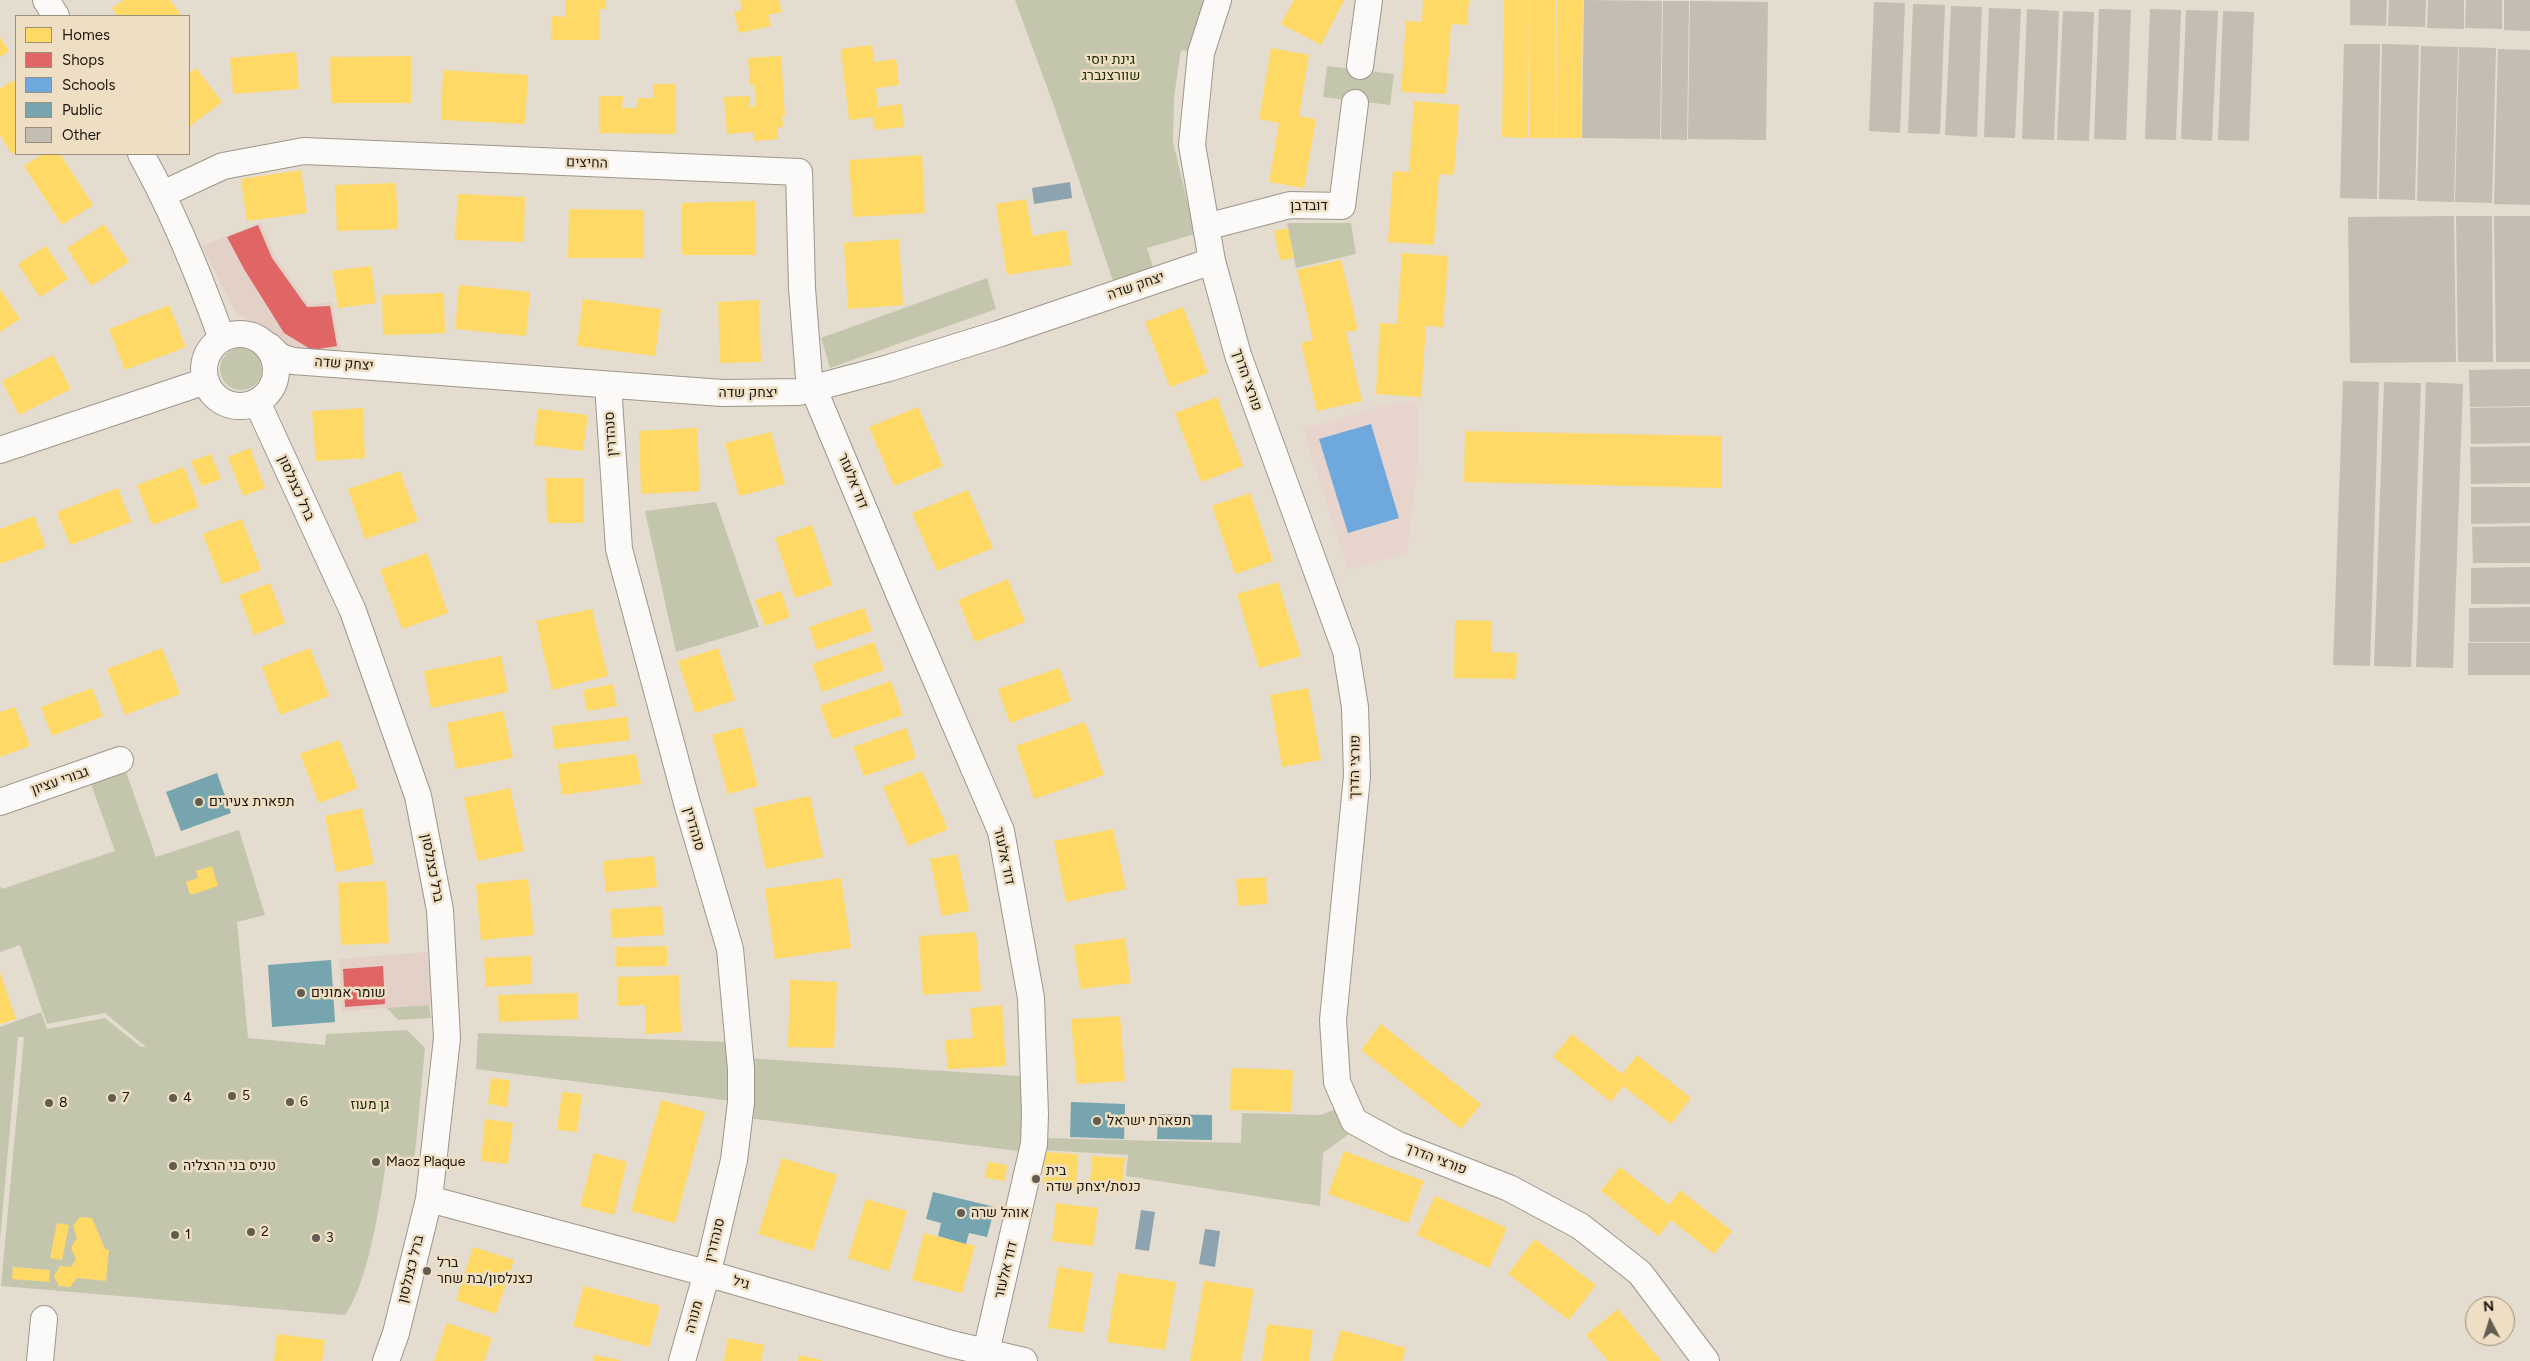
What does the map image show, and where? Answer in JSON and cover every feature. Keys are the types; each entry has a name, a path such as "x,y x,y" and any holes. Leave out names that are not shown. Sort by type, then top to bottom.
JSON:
{"street":[{"path":"46,0 55,15"},
{"name":"פורצי הדרך","path":"1218,0 1201,53 1192,145 1212,261 1238,356 1346,651 1355,707 1357,776 1333,1020 1336,1082 1354,1121 1396,1144 1509,1188 1580,1226 1640,1273 1706,1361"},
{"path":"1360,66 1369,0"},
{"name":"דובדבן","path":"1206,227 1290,205 1342,206 1355,103"},
{"name":"החיצים","path":"164,194 223,166 304,151 800,172 802,288 807,364 815,389"},
{"path":"142,155 164,194 192,258 222,339"},
{"name":"יצחק שדה","path":"268,346 280,357 293,361 608,385 742,394 771,394 815,389 998,334 1212,261"},
{"path":"237,333 249,334 260,339 268,346 275,357 277,369 275,381 270,392 257,402 238,406 226,403 216,397 206,381 204,364 208,352 222,339 237,333"},
{"path":"1,448 206,381"},
{"name":"סנהדרין","path":"608,385 618,549 687,803 730,949 741,1069 741,1102 734,1160 706,1273"},
{"name":"דוד אלעזר","path":"815,389 900,596 1001,831 1031,998 1035,1114 1034,1144 986,1352"},
{"name":"ברל כצנלסון","path":"257,402 352,612 418,796 440,910 447,1038 429,1199 396,1333 386,1361"},
{"name":"גבורי עציון","path":"0,802 120,760"},
{"name":"גיל","path":"429,1199 1024,1361"},
{"name":"מנורה","path":"682,1361 706,1273"},
{"path":"40,1361 44,1319"}],"shaded area":[{"path":"261,222 275,257 309,304 332,302 341,354 285,352 270,334 235,312 202,246"},
{"path":"1417,401 1417,468 1407,553 1348,570 1303,429 1392,403"},
{"path":"428,952 433,1005 342,1011 339,959"}],"green space":[{"name":"גינת יוסי שוורצנברג","path":"1015,0 1214,0 1198,53 1181,50 1174,97 1173,142 1195,234 1147,248 1154,271 1114,284 1055,109"},
{"path":"1327,66 1394,74 1390,105 1323,97"},
{"path":"1287,223 1351,223 1356,254 1296,268"},
{"path":"987,278 996,309 830,368 821,338"},
{"path":"241,348 256,354 262,369 256,384 241,390 226,384 220,369 226,354"},
{"path":"716,502 759,627 676,652 645,511"},
{"name":"גן מעוז","path":"126,772 156,857 239,830 265,915 237,922 248,1038 325,1045 326,1034 407,1030 425,1048 414,1164 386,1162 377,1219 367,1262 361,1283 345,1315 1,1286 24,1037 18,1037 0,1241 0,1027 41,1012 47,1029 105,1018 141,1047 146,1047 105,1013 47,1024 20,945 0,952 0,885 2,889 115,851 91,784"},
{"path":"429,1005 431,1018 398,1020 387,1008"},
{"path":"478,1033 731,1042 734,1056 1020,1076 1023,1112 1019,1151 739,1117 740,1102 476,1069"},
{"path":"1346,1106 1360,1126 1323,1153 1320,1206 1126,1176 1128,1155 1043,1150 1044,1138 1241,1143 1242,1113 1320,1115"}],"water":[{"path":"1070,182 1072,198 1034,204 1032,188"},
{"path":"1141,1210 1155,1212 1149,1251 1135,1249"},
{"path":"1205,1229 1220,1231 1215,1267 1199,1264"}],"building: Homes":[{"path":"124,0 170,0 181,15 117,15 112,8"},
{"path":"565,0 606,0 606,9 600,9 600,40 551,40 552,16 565,17"},
{"path":"740,0 779,0 782,12 768,15 771,26 739,33 734,12 742,10"},
{"path":"1294,0 1344,0 1321,45 1281,24"},
{"path":"1423,0 1469,0 1467,25 1451,24 1446,94 1401,92 1406,21 1422,22"},
{"path":"1504,0 1529,0 1528,138 1502,137"},
{"path":"1530,0 1556,0 1555,138 1529,138"},
{"path":"1557,0 1583,0 1581,138 1556,138"},
{"path":"0,37 9,51 0,57"},
{"path":"872,45 874,62 896,59 899,85 876,88 878,107 901,104 904,127 875,130 873,117 849,120 841,49"},
{"path":"1271,48 1309,55 1299,116 1316,119 1304,188 1269,182 1279,123 1259,119"},
{"path":"296,52 299,89 233,94 230,58"},
{"path":"411,56 411,103 331,103 330,57"},
{"path":"781,56 785,116 782,116 783,127 777,127 778,139 754,141 753,132 727,134 724,97 750,96 750,107 756,106 754,84 750,85 748,58"},
{"path":"196,68 222,102 190,126 190,72"},
{"path":"443,70 528,75 525,124 441,120"},
{"path":"13,80 15,84 15,152 12,154 0,135 0,89"},
{"path":"653,84 676,84 676,134 599,133 599,96 623,96 622,108 637,108 637,98 653,98"},
{"path":"1414,101 1459,105 1454,175 1439,174 1434,245 1388,242 1393,171 1409,172"},
{"path":"41,155 61,155 93,205 62,225 24,166"},
{"path":"922,155 925,213 853,217 849,160"},
{"path":"301,170 307,213 247,221 241,179"},
{"path":"396,183 398,229 337,231 335,185"},
{"path":"458,194 525,197 524,242 455,240"},
{"path":"1026,199 1032,236 1066,230 1071,265 1007,275 996,204"},
{"path":"755,201 756,255 682,255 682,203"},
{"path":"569,209 644,210 644,258 568,258"},
{"path":"104,224 129,262 91,286 67,248"},
{"path":"1288,228 1294,258 1280,260 1274,231"},
{"path":"899,239 903,305 848,309 844,243"},
{"path":"46,246 68,279 40,297 18,264"},
{"path":"1402,253 1448,256 1443,327 1426,326 1421,397 1376,394 1380,323 1397,324"},
{"path":"1341,260 1358,330 1346,332 1362,401 1317,411 1301,343 1313,340 1297,270"},
{"path":"371,266 376,303 338,308 332,271"},
{"path":"459,285 530,292 526,336 455,329"},
{"path":"0,289 20,319 0,332"},
{"path":"444,293 445,333 383,335 382,295"},
{"path":"583,299 661,309 655,356 577,346"},
{"path":"759,300 761,362 720,363 718,302"},
{"path":"169,305 186,347 125,370 109,329"},
{"path":"1183,307 1208,373 1170,387 1145,322"},
{"path":"53,355 71,389 19,415 2,381"},
{"path":"1217,397 1243,466 1201,482 1175,413"},
{"path":"918,407 943,466 894,486 869,427"},
{"path":"363,408 365,458 316,461 312,411"},
{"path":"538,409 588,415 583,451 534,445"},
{"path":"697,428 700,491 641,494 639,431"},
{"path":"1465,431 1722,436 1721,488 1464,482"},
{"path":"771,432 785,484 739,496 725,443"},
{"path":"250,448 265,488 243,496 228,457"},
{"path":"211,454 221,479 201,486 191,461"},
{"path":"184,467 199,507 152,525 137,485"},
{"path":"400,471 418,521 365,539 348,489"},
{"path":"546,478 584,478 584,523 547,523"},
{"path":"118,488 131,522 70,545 57,512"},
{"path":"968,490 993,548 937,571 912,513"},
{"path":"1250,493 1273,561 1235,574 1212,506"},
{"path":"34,516 46,547 0,564 0,529"},
{"path":"242,519 261,570 222,584 203,534"},
{"path":"812,525 832,585 795,598 775,538"},
{"path":"427,553 448,613 402,629 380,570"},
{"path":"1008,579 1025,622 975,642 958,600"},
{"path":"1278,582 1301,656 1259,668 1237,594"},
{"path":"270,583 285,623 254,635 239,595"},
{"path":"781,591 790,617 765,626 755,600"},
{"path":"864,608 872,631 817,650 809,627"},
{"path":"592,609 608,676 552,690 536,621"},
{"path":"1455,620 1492,621 1491,652 1517,653 1516,679 1454,678"},
{"path":"874,642 884,670 822,692 812,664"},
{"path":"162,648 180,694 125,715 107,669"},
{"path":"310,648 329,696 280,715 262,667"},
{"path":"718,648 735,700 695,713 678,661"},
{"path":"501,656 508,692 431,708 424,671"},
{"path":"1059,668 1071,701 1010,723 998,689"},
{"path":"891,681 903,715 832,739 820,706"},
{"path":"613,684 617,706 587,711 583,690"},
{"path":"92,688 103,716 52,736 41,707"},
{"path":"1308,688 1321,760 1282,767 1270,695"},
{"path":"15,707 30,746 0,757 0,712"},
{"path":"503,711 513,758 456,769 447,723"},
{"path":"627,717 630,740 554,749 552,726"},
{"path":"1085,722 1104,775 1034,799 1016,746"},
{"path":"742,727 758,786 728,794 712,735"},
{"path":"906,728 916,758 864,776 853,747"},
{"path":"339,740 358,788 319,803 300,754"},
{"path":"636,754 641,784 562,795 558,764"},
{"path":"922,771 948,829 908,846 883,787"},
{"path":"510,788 524,851 478,861 464,798"},
{"path":"810,796 823,857 766,869 753,808"},
{"path":"362,808 374,864 336,872 325,816"},
{"path":"1113,829 1126,889 1066,902 1054,841"},
{"path":"957,854 969,911 942,916 930,859"},
{"path":"654,856 657,887 606,892 603,861"},
{"path":"212,866 218,886 190,895 186,882 198,878 196,871"},
{"path":"1266,877 1267,904 1238,906 1236,879"},
{"path":"841,878 851,948 775,959 765,889"},
{"path":"528,879 534,935 481,940 476,884"},
{"path":"386,881 389,943 341,945 338,883"},
{"path":"662,906 664,935 612,938 610,909"},
{"path":"976,932 981,991 923,995 919,936"},
{"path":"1125,938 1131,983 1080,989 1074,945"},
{"path":"667,946 667,966 616,967 615,947"},
{"path":"531,956 532,984 486,987 484,958"},
{"path":"0,972 16,1019 0,1024"},
{"path":"679,975 681,1032 646,1034 645,1005 618,1006 617,977"},
{"path":"790,980 837,982 834,1048 788,1047"},
{"path":"577,993 578,1019 499,1022 498,995"},
{"path":"1002,1005 1006,1066 948,1069 945,1040 973,1038 970,1008"},
{"path":"1120,1016 1125,1081 1077,1084 1071,1019"},
{"path":"1381,1024 1481,1104 1461,1129 1361,1050"},
{"path":"1572,1034 1622,1074 1637,1055 1691,1098 1671,1124 1623,1086 1611,1102 1553,1057"},
{"path":"1231,1068 1293,1070 1291,1112 1230,1110"},
{"path":"491,1078 510,1080 507,1107 488,1104"},
{"path":"562,1092 582,1094 577,1132 557,1130"},
{"path":"661,1100 705,1112 675,1223 631,1211"},
{"path":"485,1119 513,1123 508,1164 481,1161"},
{"path":"1344,1151 1424,1181 1408,1223 1328,1194"},
{"path":"1045,1152 1078,1154 1076,1187 1043,1185"},
{"path":"594,1153 627,1162 614,1215 580,1206"},
{"path":"1092,1156 1125,1158 1122,1185 1090,1182"},
{"path":"782,1158 837,1175 813,1251 758,1234"},
{"path":"988,1162 1007,1165 1005,1181 985,1178"},
{"path":"1620,1167 1669,1205 1680,1190 1732,1231 1714,1254 1671,1220 1658,1236 1601,1191"},
{"path":"1435,1196 1507,1228 1489,1268 1417,1235"},
{"path":"866,1199 907,1211 889,1271 848,1258"},
{"path":"1056,1203 1098,1208 1093,1246 1052,1241"},
{"path":"80,1217 92,1218 105,1249 109,1250 106,1281 77,1278 70,1287 59,1286 54,1276 60,1266 71,1267 76,1259 71,1248 77,1238 73,1226"},
{"path":"57,1223 69,1225 62,1260 50,1258"},
{"path":"924,1233 975,1246 962,1293 912,1280"},
{"path":"1535,1239 1596,1285 1569,1320 1508,1274"},
{"path":"473,1247 514,1260 496,1314 456,1300"},
{"path":"13,1267 50,1270 49,1282 12,1279"},
{"path":"1058,1267 1093,1273 1083,1333 1048,1328"},
{"path":"1118,1273 1176,1282 1165,1350 1107,1342"},
{"path":"1204,1281 1254,1289 1241,1361 1190,1361"},
{"path":"584,1286 660,1306 649,1347 573,1326"},
{"path":"1618,1309 1661,1361 1608,1361 1586,1335"},
{"path":"447,1323 492,1338 484,1361 434,1361"},
{"path":"1267,1324 1313,1330 1309,1361 1262,1361"},
{"path":"1341,1330 1406,1348 1402,1361 1332,1361"},
{"path":"277,1334 325,1340 322,1361 274,1361"},
{"path":"728,1338 764,1345 761,1361 724,1361"},
{"path":"594,1355 620,1360 620,1361 593,1361"},
{"path":"799,1355 821,1360 821,1361 798,1361"}],"building: Shops":[{"path":"258,225 272,258 307,307 330,306 337,346 312,350 284,333 244,269 227,237"},
{"path":"383,966 385,1004 345,1007 343,969"}],"building: Schools":[{"path":"1371,424 1399,518 1348,533 1319,439"}],"building: Public":[{"name":"תפארת צעירים","path":"217,773 231,813 181,831 166,792"},
{"name":"שומר אמונים","path":"331,960 335,1022 272,1027 268,965"},
{"name":"תפארת ישראל","path":"1071,1102 1125,1104 1124,1139 1070,1137"},
{"path":"1158,1114 1212,1115 1212,1140 1157,1139"},
{"name":"אוהל שרה","path":"933,1192 995,1207 987,1237 969,1233 966,1244 938,1236 941,1223 926,1219"}],"building: Other":[{"path":"1584,0 1662,1 1660,139 1582,138"},
{"path":"2350,0 2387,0 2386,26 2350,25"},
{"path":"2389,0 2426,0 2425,27 2388,26"},
{"path":"2428,0 2464,0 2464,29 2427,28"},
{"path":"2466,0 2502,0 2502,29 2465,28"},
{"path":"2504,0 2530,0 2530,31 2504,30"},
{"path":"1663,1 1689,1 1687,140 1661,139"},
{"path":"1690,1 1768,2 1766,140 1688,139"},
{"path":"1874,2 1905,3 1900,133 1869,131"},
{"path":"1913,4 1945,5 1940,134 1908,133"},
{"path":"1951,6 1982,7 1977,137 1945,135"},
{"path":"1989,8 2021,9 2015,138 1984,137"},
{"path":"2027,9 2059,11 2054,140 2022,139"},
{"path":"2099,9 2131,10 2126,140 2094,139"},
{"path":"2150,9 2181,10 2176,140 2145,139"},
{"path":"2186,10 2218,11 2212,141 2181,139"},
{"path":"2063,11 2094,12 2089,141 2057,140"},
{"path":"2223,11 2254,12 2249,141 2218,140"},
{"path":"2344,44 2380,44 2377,199 2340,198"},
{"path":"2382,44 2419,45 2415,200 2379,199"},
{"path":"2421,46 2458,47 2454,202 2417,201"},
{"path":"2459,47 2496,48 2492,203 2455,202"},
{"path":"2498,49 2530,50 2530,205 2494,204"},
{"path":"2454,216 2456,362 2350,363 2348,217"},
{"path":"2456,216 2492,216 2493,362 2458,362"},
{"path":"2494,216 2530,216 2530,362 2496,362"},
{"path":"2530,369 2530,406 2470,407 2469,370"},
{"path":"2343,381 2379,382 2370,666 2333,665"},
{"path":"2384,382 2421,383 2411,667 2374,666"},
{"path":"2426,382 2463,384 2453,668 2416,667"},
{"path":"2530,407 2530,443 2471,444 2470,408"},
{"path":"2530,446 2530,483 2471,484 2470,447"},
{"path":"2471,487 2530,487 2530,523 2471,524"},
{"path":"2530,526 2530,563 2473,563 2472,527"},
{"path":"2530,567 2530,604 2471,604 2471,568"},
{"path":"2530,607 2530,642 2469,642 2469,608"},
{"path":"2468,643 2530,643 2530,675 2468,675"}],"place":[{"name":"תפארת צעירים","path":"199,802"},
{"name":"שומר אמונים","path":"301,993"},
{"name":"5","path":"232,1096"},
{"name":"7","path":"112,1098"},
{"name":"4","path":"173,1098"},
{"name":"6","path":"290,1102"},
{"name":"8","path":"49,1103"},
{"name":"תפארת ישראל","path":"1097,1121"},
{"name":"Maoz Plaque","path":"376,1162"},
{"name":"טניס בני הרצליה","path":"173,1166"},
{"name":"בית כנסת/יצחק שדה","path":"1036,1179"},
{"name":"אוהל שרה","path":"961,1213"},
{"name":"2","path":"251,1232"},
{"name":"1","path":"175,1235"},
{"name":"3","path":"316,1238"},
{"name":"ברל כצנלסון/בת שחר","path":"427,1271"}]}
